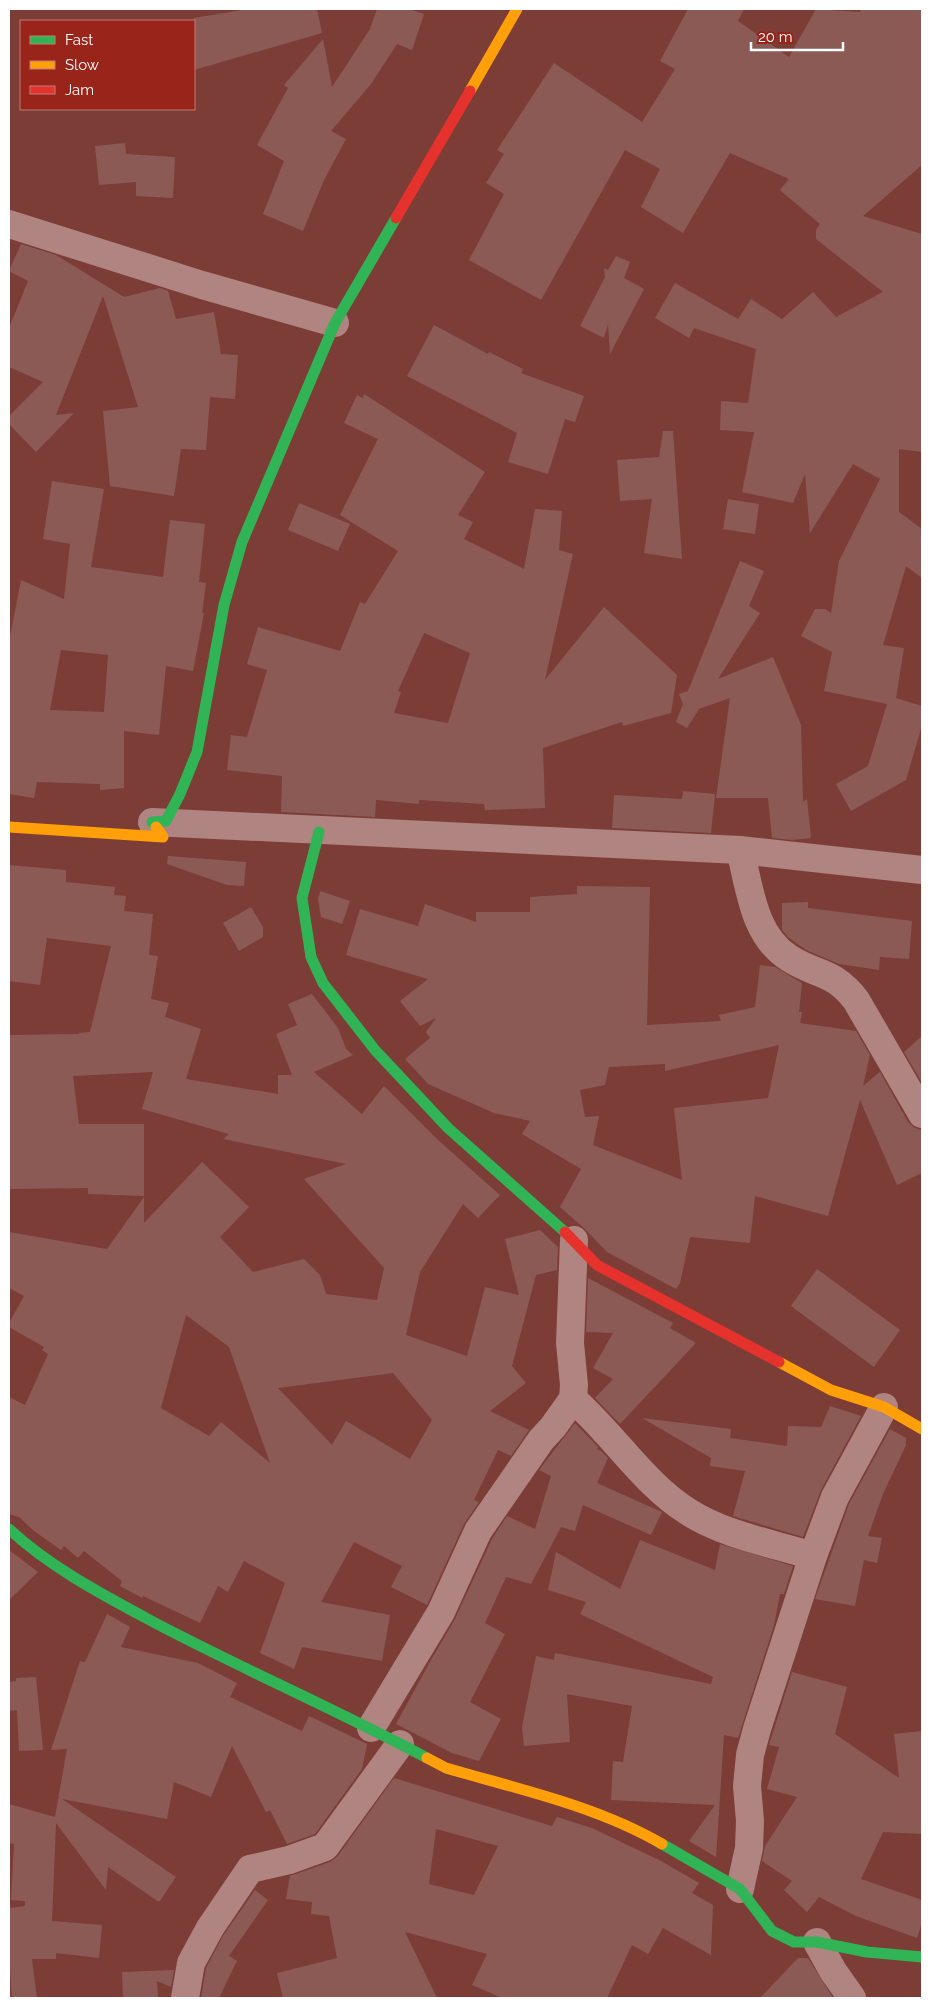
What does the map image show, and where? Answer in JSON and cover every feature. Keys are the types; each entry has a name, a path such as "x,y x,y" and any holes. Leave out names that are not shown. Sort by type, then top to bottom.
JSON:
{"street":[{"path":"152,822 166,821 180,794 197,752 224,605 242,542 335,323 517,9"},
{"path":"9,224 202,285 335,323"},
{"path":"9,827 163,837 152,822"},
{"path":"152,822 319,832 740,850 922,870"},
{"path":"319,832 302,898 311,957 323,983 375,1050 448,1128 574,1240 596,1265 831,1390 884,1407 922,1428"},
{"path":"740,850 756,915 764,932 773,945 790,959 834,978 846,988 856,1000 922,1114"},
{"path":"371,1728 441,1612 478,1531 541,1440 573,1399 574,1385 570,1343 574,1240"},
{"path":"573,1399 592,1416 662,1493 686,1511 711,1525 813,1556"},
{"path":"740,1889 749,1848 750,1821 746,1786 750,1756 757,1729 813,1556 835,1497 884,1407"},
{"path":"9,1529 24,1543 59,1568 124,1607 226,1660 371,1728 446,1768 601,1814 646,1834 740,1889 772,1931 794,1942 817,1942 867,1952 922,1956"},
{"path":"185,1998 191,1963 210,1928 250,1869 289,1860 325,1847 400,1744"},
{"path":"817,1942 852,1998"}],"building":[{"path":"248,9 317,9 322,33 195,70 194,18"},
{"path":"377,9 409,9 424,14 412,50 397,44 371,84 331,131 346,139 324,180 303,231 263,214 284,161 257,145 288,88 284,85 323,39 332,87 370,29"},
{"path":"688,9 744,9 738,21 789,57 816,9 860,12 861,9 922,9 922,165 863,216 922,234 922,452 899,449 899,512 922,529 922,578 906,566 883,645 904,648 896,698 922,706 922,725 906,780 851,811 836,784 868,766 887,704 824,691 832,652 801,636 815,609 825,609 831,613 839,561 880,479 853,464 810,533 805,474 793,503 742,492 754,432 720,430 721,401 748,403 756,349 694,328 689,338 655,318 675,283 738,319 751,299 782,319 813,292 836,317 883,292 816,239 816,230 820,224 780,190 789,179 730,153 683,233 641,207 660,169 625,150 541,300 469,260 504,194 486,183 504,154 497,150 554,63 642,122 675,69 660,61"},
{"path":"125,143 126,154 175,157 173,198 136,196 136,182 99,185 95,146"},
{"path":"21,244 56,255 124,297 160,288 168,291 176,319 214,312 221,354 238,355 235,399 210,397 206,450 181,449 174,496 110,486 103,411 138,407 103,296 56,415 74,413 36,452 9,424 9,416 43,382 9,367 9,328 28,281 9,271"},
{"path":"616,256 630,262 624,278 644,289 610,354 608,324 604,338 580,326 605,277 604,268 608,270"},
{"path":"434,325 488,354 489,352 523,369 521,373 584,396 575,422 565,419 548,474 508,462 517,433 407,376"},
{"path":"364,394 485,472 458,515 473,522 464,539 524,569 535,509 562,511 559,550 573,554 545,680 604,607 677,675 671,713 623,726 622,722 543,748 545,808 485,810 484,804 419,800 419,804 376,800 375,817 281,812 282,776 227,770 231,735 247,737 267,670 247,664 258,627 340,651 360,602 365,604 398,551 340,515 378,439 344,423 357,395 363,398","holes":["424,633 470,653 448,723 394,713 401,692 398,691"]},
{"path":"663,431 673,431 682,559 644,553 652,499 620,501 617,460 659,457"},
{"path":"52,481 104,489 91,567 163,577 170,520 205,524 199,582 206,583 202,613 204,613 193,671 166,666 159,735 124,731 124,788 100,790 100,784 37,782 34,798 9,794 9,642 21,580 64,599 70,544 43,539","holes":["61,650 108,655 104,712 50,710"]},
{"path":"728,499 759,504 755,534 723,529"},
{"path":"299,503 350,524 338,551 288,530"},
{"path":"740,561 764,571 749,606 760,613 718,679 773,657 801,725 803,802 807,799 811,838 792,840 772,838 768,798 716,798 730,698 699,709 687,728 676,722 683,704 679,694 688,691"},
{"path":"683,791 715,794 711,833 612,828 614,795 682,799"},
{"path":"168,856 246,862 244,886 227,885 167,864"},
{"path":"9,865 66,870 66,882 115,887 114,895 126,896 124,911 153,914 149,955 158,956 151,999 169,1003 165,1017 201,1029 186,1079 278,1094 278,1075 292,1075 276,1034 297,1025 288,1004 312,994 338,1028 346,1049 353,1055 314,1072 362,1114 384,1086 438,1140 500,1195 478,1218 463,1204 420,1272 406,1335 467,1356 485,1287 519,1295 505,1239 540,1230 558,1247 557,1270 536,1275 512,1366 526,1383 490,1411 529,1430 511,1456 498,1450 474,1500 479,1502 464,1524 427,1605 391,1587 402,1566 354,1542 321,1602 390,1615 382,1661 302,1647 294,1669 260,1653 285,1583 244,1561 228,1592 218,1586 200,1623 143,1596 142,1598 120,1586 122,1581 84,1551 78,1558 64,1546 61,1550 34,1531 19,1517 9,1514 9,1397 25,1405 48,1354 42,1350 44,1347 9,1327 9,1323 24,1296 9,1288 9,1232 107,1249 144,1197 144,1223 202,1162 249,1207 220,1237 253,1272 304,1259 320,1275 326,1294 377,1300 384,1268 304,1179 346,1164 223,1139 229,1134 142,1109 153,1072 73,1076 79,1124 144,1124 144,1196 88,1194 88,1188 9,1189 9,1035 79,1034 90,1032 111,946 47,938 40,985 9,981","holes":["186,1315 229,1347 270,1463 221,1422 209,1436 161,1408","393,1373 432,1420 410,1459 346,1421 332,1445 278,1388"]},
{"path":"577,886 650,887 647,1025 721,1021 719,1015 755,1007 760,965 775,967 802,983 799,1012 802,1012 800,1023 856,1031 870,1055 863,1086 880,1072 908,1122 915,1128 922,1130 922,1173 897,1185 860,1100 828,1216 755,1196 750,1243 690,1237 680,1283 676,1289 607,1252 560,1207 581,1169 522,1134 530,1121 494,1113 428,1084 405,1059 430,1038 426,1032 436,1018 420,1026 400,1001 428,979 346,955 360,909 418,926 425,904 476,922 476,912 530,912 530,897 577,894","holes":["779,1045 768,1098 674,1108 682,1180 593,1145 599,1116 585,1117 580,1090 605,1085 609,1067 665,1064 665,1071"]},
{"path":"320,891 350,901 342,924 321,917 318,899"},
{"path":"808,902 808,908 912,921 909,959 880,957 879,970 839,964 806,950 788,937 782,930 782,903"},
{"path":"251,907 263,927 263,937 239,951 223,923"},
{"path":"922,1036 922,1083 904,1052"},
{"path":"817,1269 900,1330 874,1367 791,1306"},
{"path":"588,1278 673,1323 670,1328 696,1343 620,1424 595,1398 613,1379 593,1368 613,1333 586,1332"},
{"path":"830,1406 861,1416 821,1490 803,1537 733,1516 745,1471 710,1466 711,1458 642,1418 731,1429 730,1438 787,1446 788,1426 821,1427"},
{"path":"575,1423 598,1447 597,1449 608,1458 597,1483 662,1512 651,1535 583,1505 575,1531 561,1527 531,1584 506,1577 485,1623 505,1634 470,1702 501,1719 479,1761 452,1753 396,1724 455,1619 492,1539 507,1516 535,1529 551,1476 539,1470"},
{"path":"890,1429 906,1438 906,1445 883,1494 868,1536 882,1538 877,1563 864,1560 855,1606 815,1599 849,1504"},
{"path":"640,1540 715,1570 720,1544 793,1566 784,1594 780,1594 774,1625 738,1738 724,1735 716,1857 689,1841 715,1805 611,1800 613,1761 623,1762 632,1706 567,1694 570,1742 524,1746 522,1727 536,1656 554,1660 555,1653 711,1684 713,1677 580,1614 586,1602 548,1590 556,1552 620,1589"},
{"path":"9,1550 38,1572 9,1600"},
{"path":"107,1614 130,1627 121,1647 198,1663 237,1683 230,1697 302,1731 309,1716 367,1744 362,1769 315,1834 287,1844 270,1810 266,1812 232,1746 211,1797 174,1782 167,1819 62,1799 176,1877 159,1902 108,1867 106,1890 56,1823 52,1921 102,1925 99,1958 56,1953 56,1959 32,1959 37,1998 12,1998 9,1957 9,1908 25,1906 25,1901 11,1900 14,1844 9,1843 9,1804 55,1817 67,1749 51,1750 80,1661 85,1662"},
{"path":"792,1672 847,1687 835,1734 899,1778 894,1734 922,1731 922,1834 883,1832 861,1879 922,1900 922,1922 917,1938 856,1916 819,1897 807,1912 784,1890 792,1881 762,1861 765,1846 797,1797 767,1789 779,1747 769,1745"},
{"path":"36,1677 43,1750 19,1751 17,1710 9,1711 9,1682 16,1681 16,1678"},
{"path":"394,1778 552,1826 557,1817 592,1828 661,1861 699,1883 692,1893 713,1905 711,1955 663,1928 648,1954 632,1945 607,1998 502,1998 472,1985 487,1954 405,1932 437,1998 283,1998 277,1973 337,1958 329,1916 311,1914 312,1902 286,1899 290,1876 330,1862 337,1857","holes":["436,1829 498,1846 474,1895 429,1884"]},
{"path":"255,1890 268,1900 229,1956 237,1961 219,1998 201,1998 206,1968 223,1936"},
{"path":"798,1958 808,1958 833,1998 760,1998"},
{"path":"174,1970 171,1987 157,1981 158,1998 123,1998 122,1972"}],"traffic: fast":[{"path":"152,822 166,821 180,794 197,752 224,605 242,542 335,323 396,218"},
{"path":"319,832 302,898 311,957 323,983 375,1050 448,1128 565,1232"},
{"path":"9,1529 62,1570 120,1604 192,1642 427,1758"},
{"path":"662,1844 740,1889 772,1931 794,1942 817,1942 867,1952 922,1957"}],"traffic: slow":[{"path":"470,91 517,9"},
{"path":"9,827 163,837 156,827"},
{"path":"779,1362 831,1390 884,1407 922,1429"},
{"path":"427,1758 446,1768 529,1791 584,1809 611,1819 662,1844"}],"traffic: jam":[{"path":"396,218 470,91"},
{"path":"565,1232 597,1265 779,1362"}]}
